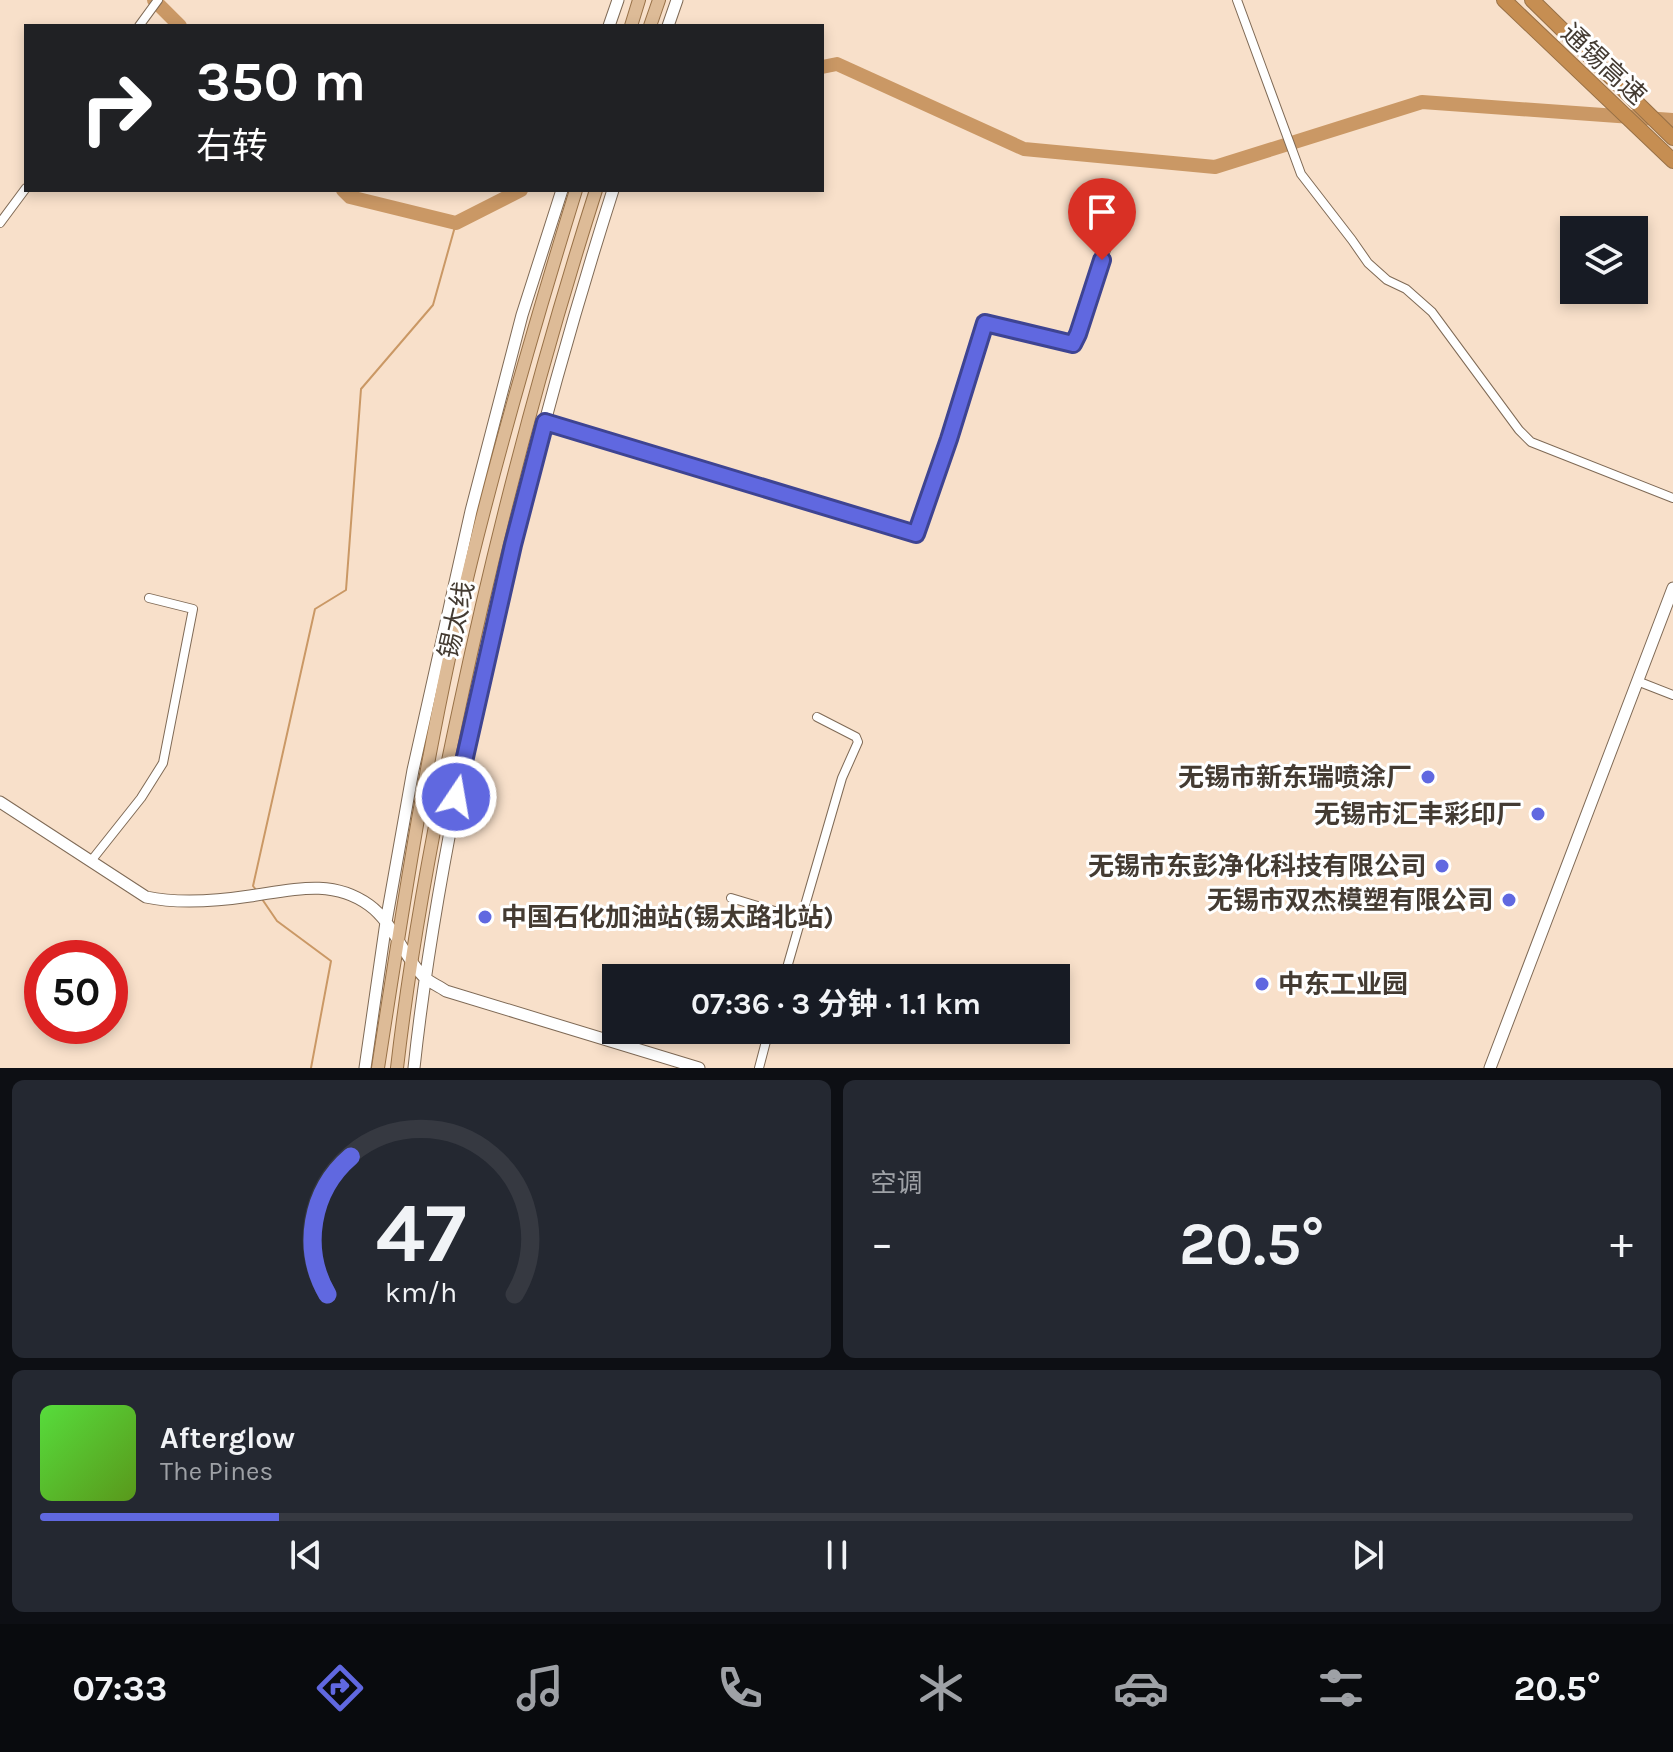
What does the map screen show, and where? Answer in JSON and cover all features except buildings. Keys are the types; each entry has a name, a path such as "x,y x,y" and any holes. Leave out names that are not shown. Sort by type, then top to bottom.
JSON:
{"highway":[{"name":"通锡高速","path":"1504,0 1673,161"},
{"name":"通锡高速","path":"1532,0 1673,138"}],"main road":[{"path":"610,24 618,0"},
{"path":"632,24 639,0"},
{"path":"651,24 659,0"},
{"path":"669,24 677,0"},
{"path":"365,1068 386,922 413,770 471,511 522,315 561,192"},
{"name":"锡太线","path":"378,1068 422,794 470,564 541,302 575,192"},
{"name":"锡太线","path":"397,1068 440,794 497,541 565,288 595,192"},
{"path":"414,1068 425,978 460,781 509,559 581,292 612,192"},
{"path":"1490,1068 1673,588"},
{"path":"0,802 146,897 167,902 248,896 319,886 346,893 369,905 386,922 425,978 446,991 699,1068"}],"street":[{"path":"140,24 158,0"},
{"path":"1237,0 1298,170 1368,263 1387,280 1406,289 1432,312 1531,442 1673,498"},
{"path":"0,223 24,191"},
{"path":"545,422 916,534 985,323 1073,344 1110,238"},
{"path":"91,861 141,798 163,763 193,609 149,598"},
{"path":"1637,681 1673,695"},
{"path":"788,964 842,778 858,742 856,737 817,717"},
{"path":"731,898 801,919"},
{"path":"759,1068 765,1044"}],"waterway":[{"path":"154,0 178,24"},
{"path":"824,67 837,64 1024,149 1215,167 1422,102 1673,120"},
{"path":"345,192 350,197 456,223 517,192"},
{"path":"257,891 253,886 315,609 346,590 361,389 433,305 456,223"},
{"path":"262,899 277,921 331,961 311,1068"}],"place":[{"name":"无锡市新东瑞喷涂厂","path":"1428,777"},
{"name":"无锡市汇丰彩印厂","path":"1538,814"},
{"name":"无锡市东彭净化科技有限公司","path":"1442,866"},
{"name":"无锡市双杰模塑有限公司","path":"1509,900"},
{"name":"中国石化加油站(锡太路北站)","path":"485,917"},
{"name":"中东工业园","path":"1262,984"}],"route":[{"path":"456,797 513,545 545,422 916,534 985,323 1073,344 1102,260"}]}
